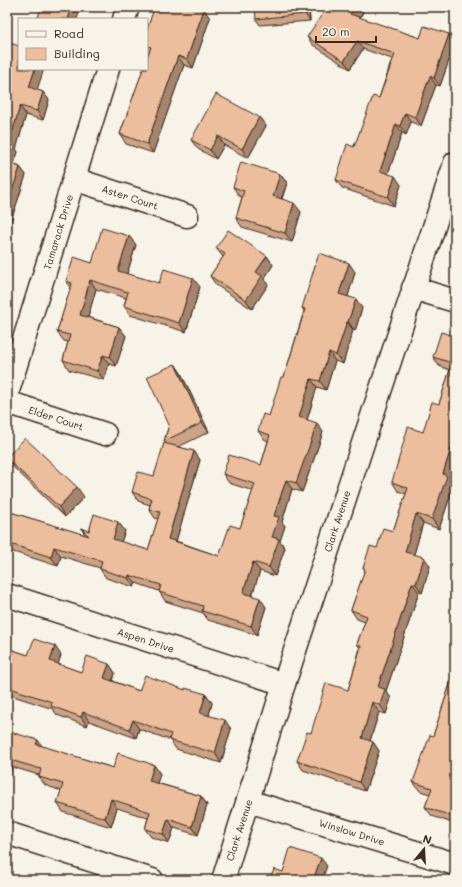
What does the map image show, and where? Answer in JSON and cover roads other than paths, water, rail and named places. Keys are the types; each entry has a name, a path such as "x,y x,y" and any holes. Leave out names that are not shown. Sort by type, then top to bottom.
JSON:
{"street":[{"path":"124,18 128,7"},
{"name":"Tamarack Drive","path":"7,394 108,70"},
{"name":"Clark Avenue","path":"223,880 284,684 455,163"},
{"name":"Aster Court","path":"74,179 187,216"},
{"path":"413,288 455,302"},
{"name":"Elder Court","path":"7,402 105,434"},
{"name":"Aspen Drive","path":"7,595 284,684"},
{"name":"Winslow Drive","path":"248,801 455,864"},
{"path":"7,833 152,880"}]}
